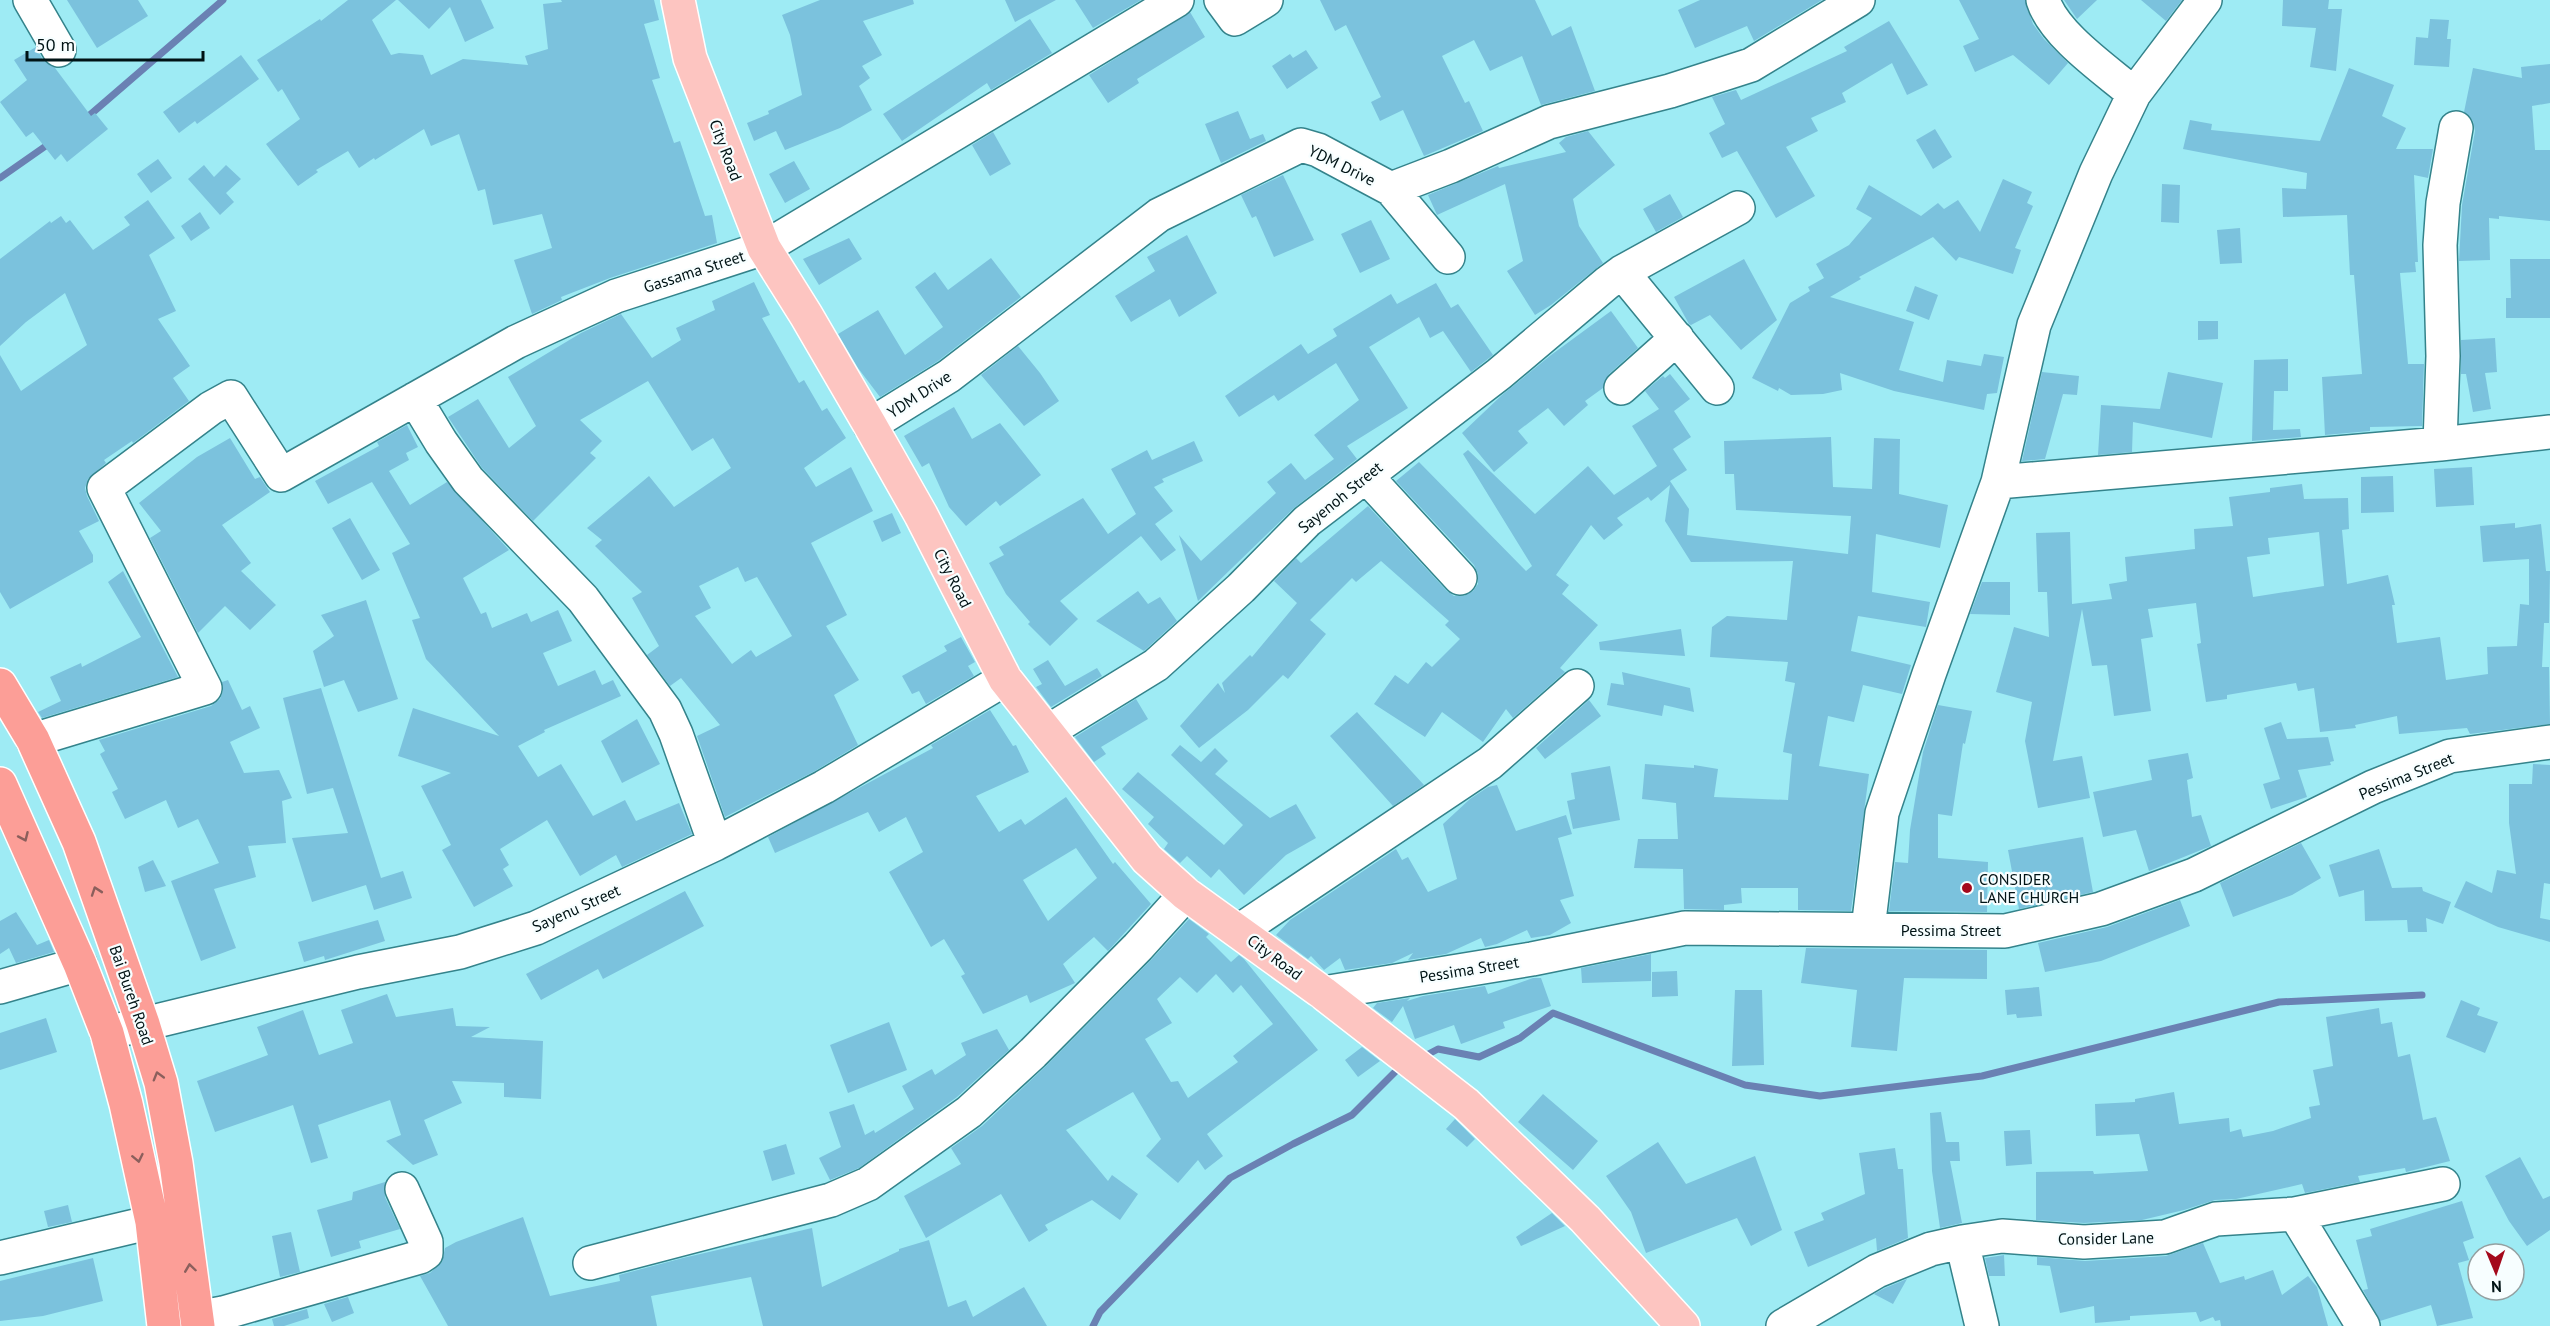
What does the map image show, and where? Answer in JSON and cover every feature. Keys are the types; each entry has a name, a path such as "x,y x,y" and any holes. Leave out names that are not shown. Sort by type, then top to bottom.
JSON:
{"highway":[{"name":"Bai Bureh Road","path":"0,685 33,740 79,842 143,1024 161,1083 197,1322"},
{"path":"0,784 80,964 107,1032 126,1104 152,1222 162,1325"}],"main road":[{"name":"City Road","path":"678,0 690,58 764,248 806,315 921,515 1005,679 1147,859 1186,894 1323,993 1466,1104 1586,1219 1683,1326"}],"street":[{"path":"30,0 58,50"},
{"name":"Gassama Street","path":"33,740 205,687 104,488 211,408 231,398 281,475 516,342 616,296 764,248 1177,0"},
{"path":"1221,0 1235,19 1266,0"},
{"name":"YDM Drive","path":"870,425 949,376 1159,215 1301,145 1318,150 1390,189 1451,166 1549,122 1670,91 1751,65 1858,0"},
{"path":"2043,0 2047,12 2073,42 2134,94"},
{"path":"1868,929 1882,813 1998,482 2034,325 2096,173 2134,94 2205,0"},
{"path":"2440,444 2443,356 2440,245 2443,203 2456,128"},
{"path":"1390,189 1448,258"},
{"name":"Sayenoh Street","path":"1047,732 1156,665 1241,588 1307,521 1499,374 1615,277 1738,208"},
{"path":"1615,277 1677,338 1717,388"},
{"path":"1621,388 1677,338"},
{"path":"415,399 468,480 583,599 665,710 676,734 715,844"},
{"path":"1998,482 2440,444 2550,432"},
{"path":"1366,476 1460,578"},
{"name":"Sayenu Street","path":"107,1032 358,972 460,952 536,928 715,844 824,787 1005,679"},
{"path":"1239,931 1490,763 1577,686"},
{"name":"Pessima Street","path":"1323,993 1532,959 1685,928 2005,931 2100,909 2194,875 2373,788 2450,756 2550,742"},
{"path":"590,1263 831,1200 868,1184 969,1112 1033,1053 1138,947 1186,894"},
{"path":"0,987 80,964"},
{"name":"Consider Lane","path":"1783,1326 1878,1271 1931,1249 1962,1242 2002,1236 2084,1242 2165,1237 2216,1219 2295,1214 2443,1184"},
{"path":"162,1325 197,1322 420,1257 426,1253 426,1242 402,1189"},
{"path":"2295,1214 2363,1326"},
{"path":"0,1258 152,1222"},
{"path":"1962,1242 1982,1326"}],"building":[{"path":"67,0 138,0 148,16 97,48"},
{"path":"348,0 396,0 372,20 391,55 399,53 423,55 431,75 463,59 528,65 525,56 548,49 543,4 562,2 561,0 654,0 659,20 644,24 660,78 652,80 674,143 680,141 705,216 712,215 717,243 610,278 561,297 562,300 532,314 514,260 552,248 542,214 493,225 485,189 478,191 459,134 431,146 424,129 359,168 348,151 316,170 318,172 298,186 266,144 300,119 282,89 278,92 257,60 320,19 321,21"},
{"path":"398,0 481,0 494,28 465,42 450,7 429,29"},
{"path":"820,0 913,0 914,4 863,21 882,55 862,66 870,78 859,86 872,110 840,128 785,150 776,131 754,141 747,123 769,114 768,111 802,95 790,35 782,15"},
{"path":"1005,0 1056,0 1015,22"},
{"path":"1075,0 1141,0 1093,28"},
{"path":"1320,0 1535,0 1552,36 1571,26 1595,91 1541,105 1522,56 1490,71 1474,40 1442,56 1465,103 1469,101 1483,131 1424,156 1403,110 1380,121 1371,102 1381,97 1346,25 1335,31"},
{"path":"1700,0 1822,0 1754,41 1747,26 1695,48 1678,10"},
{"path":"1959,0 2025,0 2033,24 2044,39 2068,63 2049,85 2013,55 1975,72 1963,46 1979,39"},
{"path":"2064,0 2097,0 2077,19"},
{"path":"2141,0 2182,0 2166,21"},
{"path":"2283,0 2329,0 2328,9 2342,9 2336,71 2310,67 2316,28 2282,26"},
{"path":"1190,12 1205,37 1137,79 1139,83 1108,103 1089,75"},
{"path":"1030,19 1052,53 991,90 987,83 902,141 883,114"},
{"path":"2430,19 2449,20 2447,39 2451,39 2449,67 2414,65 2416,37 2428,38"},
{"path":"1889,21 1928,85 1907,95 1892,63 1842,93 1846,102 1811,118 1818,131 1786,147 1815,196 1776,218 1737,151 1722,158 1709,133 1725,124 1712,97 1736,90 1741,100 1847,51 1844,47"},
{"path":"36,47 43,60 55,68 91,116 95,113 108,129 67,162 61,154 55,160 33,132 26,137 0,102 27,80 14,60"},
{"path":"1306,50 1318,68 1287,89 1272,66 1290,54 1293,58"},
{"path":"241,55 259,79 197,124 195,121 179,133 163,112"},
{"path":"2550,64 2550,103 2532,106 2535,150 2550,150 2550,221 2499,216 2499,219 2489,218 2490,260 2459,261 2462,205 2475,131 2473,121 2464,112 2473,68 2522,78 2521,67"},
{"path":"2349,68 2394,85 2382,116 2406,128 2396,149 2433,149 2428,178 2414,175 2418,262 2415,262 2416,272 2400,273 2408,364 2424,364 2422,426 2370,427 2370,431 2325,435 2322,377 2362,374 2354,275 2350,275 2347,215 2283,217 2282,188 2306,189 2307,173 2183,149 2190,120 2212,124 2211,130 2320,141"},
{"path":"1238,111 1250,139 1263,134 1266,141 1221,163 1205,124"},
{"path":"1935,129 1952,157 1933,169 1916,140"},
{"path":"1588,131 1615,165 1573,199 1579,226 1603,263 1535,315 1507,271 1523,261 1505,184 1437,215 1428,195 1498,166 1499,168 1566,152 1559,143 1566,137"},
{"path":"993,132 1011,164 990,176 972,145"},
{"path":"158,159 172,178 151,193 137,174"},
{"path":"794,161 810,189 785,203 769,174"},
{"path":"204,165 214,177 226,165 241,179 226,193 234,202 220,215 188,179"},
{"path":"1283,175 1314,240 1274,257 1256,216 1252,218 1241,195"},
{"path":"2003,179 2032,192 2027,203 2033,206 2015,248 2021,250 2013,274 1959,257 1956,261 1933,237 1859,277 1861,279 1830,297 1914,322 1899,370 1943,382 1947,360 1981,366 1984,354 2004,357 1997,393 1987,394 1984,410 1894,391 1840,373 1842,390 1823,394 1791,395 1752,378 1790,303 1810,291 1808,287 1824,278 1816,264 1849,245 1872,218 1856,209 1869,185 1921,216 1938,203 1944,209 1958,200 1980,232"},
{"path":"2162,184 2180,185 2179,223 2161,222"},
{"path":"1670,194 1683,217 1656,232 1643,209"},
{"path":"148,200 175,238 149,255 176,311 158,319 190,366 173,378 189,401 133,443 132,441 104,460 106,463 88,479 85,488 87,496 99,521 79,531 93,555 93,562 10,609 0,592 0,355 21,391 87,345 65,293 26,322 0,346 0,259 50,221 51,223 61,216 66,223 70,220 93,250 130,225 124,217"},
{"path":"200,212 210,228 191,241 181,226"},
{"path":"1371,220 1390,259 1360,273 1341,234"},
{"path":"2240,228 2242,263 2220,264 2217,230"},
{"path":"1187,235 1217,293 1179,317 1170,299 1131,322 1115,296 1155,271 1147,257"},
{"path":"849,238 862,259 819,285 803,259"},
{"path":"991,258 1021,297 938,361 880,397 858,368 838,334 878,310 905,355 943,327 915,287 935,272 948,290"},
{"path":"1744,259 1777,320 1741,350 1710,315 1689,324 1674,297"},
{"path":"2510,259 2550,259 2550,318 2506,318 2506,298 2511,298"},
{"path":"754,282 770,315 762,318 799,383 804,380 822,411 827,408 846,438 804,468 816,487 851,467 873,511 811,543 847,615 826,626 859,680 834,695 858,745 815,771 725,817 697,736 720,725 681,678 670,686 647,655 659,646 632,598 642,592 595,546 602,540 587,528 649,476 674,507 731,468 713,438 692,451 648,381 580,420 602,441 590,453 596,458 533,521 482,468 448,417 478,399 509,448 536,426 508,377 581,333 621,314 652,358 681,340 676,328 715,310 712,301","holes":["738,567 745,582 757,577 792,636 756,657 751,650 732,664 695,616 711,608 699,586"]},
{"path":"1436,283 1451,308 1458,304 1493,355 1471,372 1443,331 1430,338 1419,317 1369,347 1408,408 1347,446 1357,459 1294,508 1198,601 1179,535 1201,561 1276,493 1267,482 1291,463 1305,480 1334,459 1314,435 1359,400 1336,363 1278,401 1274,395 1239,417 1225,396 1301,344 1308,354 1337,336 1333,329 1391,294 1397,304"},
{"path":"1915,286 1938,295 1929,320 1906,311"},
{"path":"1611,311 1638,348 1609,374 1603,388 1585,401 1588,405 1564,426 1548,408 1518,431 1528,443 1494,472 1462,433 1502,395"},
{"path":"2198,321 2218,321 2218,339 2198,340"},
{"path":"2495,338 2497,372 2485,373 2491,409 2473,412 2466,374 2461,374 2461,340"},
{"path":"1018,346 1059,401 1024,426 981,375"},
{"path":"2288,359 2288,391 2274,391 2273,430 2300,429 2301,437 2252,441 2254,360"},
{"path":"2042,372 2079,376 2077,395 2063,394 2045,459 2022,461"},
{"path":"2168,372 2223,383 2212,438 2133,422 2132,452 2098,455 2101,405 2160,409"},
{"path":"1670,374 1690,399 1674,411 1691,437 1673,449 1687,470 1670,481 1689,509 1687,535 1848,554 1851,516 1736,510 1734,474 1725,474 1724,441 1831,437 1833,487 1872,489 1874,438 1900,439 1899,494 1948,505 1940,548 1876,534 1872,592 1930,602 1926,627 1858,616 1851,651 1911,665 1902,694 1863,685 1854,722 1828,716 1819,766 1869,774 1851,911 1798,910 1798,888 1741,888 1742,903 1724,905 1724,910 1684,909 1683,869 1634,868 1638,839 1678,839 1676,803 1642,799 1645,764 1694,768 1694,765 1718,769 1714,797 1788,800 1792,754 1783,752 1795,683 1785,681 1788,662 1710,657 1712,627 1727,616 1787,620 1793,561 1691,562 1665,521 1670,485 1651,501 1648,497 1617,518 1623,525 1604,540 1591,525 1556,575 1569,585 1562,594 1598,625 1560,668 1565,672 1513,718 1506,709 1483,742 1442,712 1425,737 1374,704 1395,675 1408,684 1426,662 1432,667 1460,639 1445,625 1449,621 1381,561 1356,582 1352,578 1310,620 1326,634 1288,679 1283,675 1248,710 1199,748 1180,726 1218,683 1225,693 1222,683 1250,655 1252,657 1297,603 1274,581 1296,558 1301,563 1368,506 1447,591 1454,596 1464,596 1473,591 1478,584 1478,574 1474,565 1396,481 1419,462 1526,571 1532,566 1463,454 1468,450 1535,514 1588,466 1614,495 1657,466 1632,426 1659,409 1645,391 1663,376 1665,378"},
{"path":"954,407 972,439 1000,423 1041,475 1000,506 996,501 966,526 949,507 929,463 922,467 904,436"},
{"path":"407,425 418,447 406,453 409,460 389,471 410,505 447,482 509,550 463,578 481,614 486,612 492,628 527,613 531,622 558,610 572,641 543,653 558,686 595,670 602,685 613,680 621,696 544,730 545,732 518,746 538,777 561,764 593,816 625,800 636,821 679,803 692,834 622,867 616,855 580,876 547,820 500,849 509,865 503,869 513,886 474,907 442,850 451,845 421,786 451,773 398,756 413,708 499,736 426,659 412,620 420,618 392,553 410,544 372,482 328,504 315,481 379,446 377,442"},
{"path":"230,438 255,479 260,477 270,492 222,525 251,563 241,571 276,605 250,630 225,606 198,633 150,538 161,531 139,503 197,457"},
{"path":"1194,441 1203,461 1162,479 1164,482 1154,487 1173,511 1155,524 1176,550 1161,561 1141,536 1060,601 1078,619 1050,646 1028,624 1030,622 1006,594 989,563 1004,555 999,547 1083,498 1108,534 1136,514 1111,469 1147,450 1152,460"},
{"path":"2472,467 2474,505 2436,507 2434,469"},
{"path":"2393,476 2394,512 2361,513 2361,477"},
{"path":"2302,484 2304,499 2348,498 2349,529 2342,530 2347,584 2388,575 2395,605 2392,605 2397,643 2440,637 2446,680 2488,674 2487,647 2517,646 2520,604 2529,605 2529,559 2483,562 2480,526 2515,523 2515,528 2541,524 2546,571 2550,571 2549,623 2544,623 2542,667 2549,667 2550,724 2470,734 2467,728 2399,734 2397,716 2355,725 2356,728 2320,732 2314,688 2298,691 2296,683 2227,695 2227,699 2206,702 2197,644 2201,643 2196,603 2148,609 2153,637 2141,639 2151,711 2114,716 2107,665 2092,666 2082,609 2053,761 2082,756 2090,798 2038,808 2025,741 2032,702 1996,692 2014,627 2049,637 2047,592 2038,592 2036,533 2070,532 2072,604 2112,599 2109,584 2127,581 2125,557 2195,549 2194,529 2233,526 2229,497 2270,492 2270,488","holes":["2319,532 2324,586 2253,597 2247,557 2270,554 2268,538"]},
{"path":"892,513 901,533 882,542 873,521"},
{"path":"350,518 380,570 362,580 332,528"},
{"path":"123,571 178,677 42,718 38,712 61,701 50,677 81,663 82,667 141,637 108,582"},
{"path":"1982,582 2010,582 2010,615 1970,614"},
{"path":"1138,591 1148,604 1160,597 1177,621 1144,651 1096,621"},
{"path":"366,600 398,699 358,712 344,680 324,687 313,651 334,636 321,615"},
{"path":"1681,629 1685,656 1600,650 1599,642"},
{"path":"961,637 975,662 968,666 974,676 926,704 919,691 912,694 902,676 947,651 944,646"},
{"path":"1048,660 1065,686 1097,668 1102,676 1051,707 1036,687 1042,684 1033,669"},
{"path":"1622,672 1690,688 1694,712 1664,705 1662,716 1607,705 1611,683 1624,685"},
{"path":"228,680 242,710 250,706 260,728 230,742 244,773 279,770 292,798 282,801 286,843 248,846 256,877 214,889 236,948 201,961 171,881 219,863 198,819 178,828 166,800 125,819 112,792 118,789 100,754 105,751 99,740 211,706 220,699 223,691 222,682"},
{"path":"321,688 381,878 403,871 412,898 374,910 366,885 312,902 292,838 348,833 333,788 307,794 283,698"},
{"path":"1136,699 1148,719 1101,747 1106,754 1094,762 1075,737"},
{"path":"1589,700 1601,716 1545,759 1536,748"},
{"path":"1938,705 1972,711 1965,744 1963,743 1952,816 1938,814 1938,858 1988,862 1987,912 1889,911 1895,862 1908,863 1910,830 1923,752"},
{"path":"990,710 1013,746 1016,745 1029,772 976,796 999,832 1021,819 1025,825 1066,797 1113,864 1115,862 1151,904 1108,951 1094,937 1063,964 1075,983 1030,1003 1027,995 983,1014 961,976 965,974 944,939 931,947 889,872 923,852 906,817 879,832 868,812 775,853 768,837 933,748 931,745","holes":["1076,848 1097,878 1048,921 1023,880"]},
{"path":"1357,712 1424,785 1393,806 1330,736"},
{"path":"637,719 660,764 622,783 601,741"},
{"path":"2281,722 2287,739 2328,737 2334,761 2330,762 2331,765 2298,770 2307,797 2271,809 2263,784 2280,779 2264,728"},
{"path":"1180,745 1201,762 1215,748 1228,761 1215,774 1270,818 1296,804 1316,838 1286,855 1244,895 1219,869 1211,878 1187,856 1180,863 1164,849 1168,843 1148,824 1154,817 1122,789 1138,772 1224,845 1243,825 1171,755"},
{"path":"2188,753 2193,778 2187,780 2192,817 2201,815 2211,846 2149,871 2136,830 2103,837 2093,792 2152,780 2148,760"},
{"path":"2533,764 2550,765 2550,884 2544,883 2540,918 2550,920 2550,942 2498,927 2454,907 2466,881 2492,893 2497,870 2516,874 2509,823 2509,784 2532,784"},
{"path":"1610,766 1620,820 1573,829 1567,801 1575,799 1571,773"},
{"path":"1497,785 1516,831 1566,815 1572,834 1558,838 1574,896 1560,900 1571,923 1550,935 1531,938 1527,930 1485,947 1481,938 1446,954 1408,960 1413,953 1392,963 1345,970 1340,958 1324,970 1311,956 1308,959 1276,935 1290,920 1396,849 1402,860 1408,857 1428,892 1457,879 1443,824 1470,799 1488,787"},
{"path":"2083,837 2093,892 2019,909 2008,850"},
{"path":"2301,843 2321,878 2292,895 2233,917 2220,883"},
{"path":"2379,849 2392,888 2422,887 2423,891 2451,902 2443,924 2426,918 2427,932 2408,932 2407,920 2365,921 2364,890 2339,897 2329,865"},
{"path":"153,860 166,886 145,892 138,867"},
{"path":"685,891 704,926 603,979 598,969 541,1000 526,974"},
{"path":"2180,900 2190,926 2101,961 2045,972 2038,943 2107,927"},
{"path":"16,912 37,945 49,940 54,952 16,963 9,948 0,954 0,921"},
{"path":"1189,919 1209,934 1206,937 1231,962 1239,955 1244,959 1318,1050 1207,1134 1223,1156 1205,1170 1198,1160 1178,1183 1146,1156 1161,1139 1133,1092 1066,1130 1108,1181 1112,1175 1138,1194 1120,1220 1092,1200 1045,1225 1048,1230 1029,1242 1001,1194 926,1238 904,1196 961,1164 951,1148 982,1126 1046,1066","holes":["1216,974 1233,993 1241,985 1273,1024 1233,1056 1238,1062 1188,1098 1178,1081 1171,1082 1145,1039 1172,1023 1157,999 1180,977 1197,993"]},
{"path":"378,920 385,941 325,960 324,956 304,962 298,942"},
{"path":"1806,948 1987,950 1987,979 1904,978 1897,1051 1851,1047 1857,990 1801,983"},
{"path":"1651,954 1651,981 1582,983 1581,968"},
{"path":"1677,971 1678,996 1652,997 1652,972"},
{"path":"1533,978 1541,978 1551,1006 1503,1022 1505,1028 1461,1044 1454,1025 1415,1039 1403,1006 1392,1022 1373,1008 1377,1003 1410,998 1407,1001 1423,996 1485,986 1488,994"},
{"path":"2039,987 2042,1016 2017,1018 2016,1014 2007,1015 2005,990"},
{"path":"1735,990 1762,990 1764,1065 1732,1066"},
{"path":"387,994 396,1017 453,1008 456,1026 490,1027 471,1037 543,1041 541,1099 504,1097 504,1083 452,1081 462,1103 424,1120 438,1155 413,1165 386,1141 401,1135 390,1100 318,1125 328,1158 311,1163 293,1105 215,1132 197,1081 268,1055 257,1027 303,1010 319,1055 353,1043 341,1010"},
{"path":"2461,1000 2480,1008 2477,1015 2498,1022 2485,1053 2446,1037"},
{"path":"2379,1008 2381,1024 2392,1022 2398,1057 2410,1054 2423,1120 2436,1117 2450,1161 2406,1172 2405,1168 2358,1176 2360,1182 2305,1193 2302,1184 2236,1199 2215,1200 2142,1220 2084,1223 2036,1220 2036,1172 2093,1171 2094,1174 2148,1171 2139,1134 2096,1136 2095,1104 2135,1102 2135,1099 2174,1092 2179,1124 2229,1118 2230,1132 2241,1129 2243,1137 2273,1131 2311,1118 2309,1107 2320,1105 2313,1070 2333,1066 2326,1017"},
{"path":"46,1018 57,1052 0,1070 0,1033"},
{"path":"889,1022 907,1070 848,1093 830,1045"},
{"path":"997,1029 1009,1050 957,1097 859,1168 830,1180 819,1158 841,1147 829,1112 854,1104 865,1135 874,1130 875,1133 914,1109 902,1086 932,1069 935,1075 966,1055 961,1043"},
{"path":"1362,1047 1380,1061 1358,1077 1345,1060"},
{"path":"1543,1094 1598,1141 1573,1170 1518,1122"},
{"path":"1941,1112 1946,1142 1959,1142 1960,1161 1950,1161 1962,1223 1940,1228 1932,1171 1930,1113"},
{"path":"1455,1119 1475,1139 1467,1147 1446,1129"},
{"path":"2030,1130 2032,1164 2006,1166 2004,1131"},
{"path":"1658,1142 1686,1184 1755,1156 1782,1230 1751,1246 1737,1218 1646,1253 1631,1212 1606,1176"},
{"path":"786,1144 795,1174 772,1181 763,1151"},
{"path":"1895,1148 1898,1169 1903,1169 1908,1238 1877,1251 1876,1238 1808,1267 1794,1232 1824,1220 1821,1213 1865,1194 1859,1153"},
{"path":"2520,1157 2543,1199 2550,1196 2550,1230 2527,1246 2509,1221 2485,1176"},
{"path":"385,1182 385,1197 400,1229 359,1241 361,1248 331,1257 317,1210 352,1200 353,1192"},
{"path":"2462,1201 2474,1238 2463,1242 2466,1261 2458,1263 2466,1292 2466,1302 2469,1302 2473,1318 2437,1326 2431,1305 2380,1321 2363,1290 2368,1289 2356,1240 2372,1236 2370,1229"},
{"path":"68,1205 72,1222 48,1227 44,1211"},
{"path":"1552,1213 1565,1226 1521,1246 1516,1237"},
{"path":"523,1217 550,1296 620,1281 619,1275 683,1258 812,1228 822,1287 899,1249 929,1240 948,1307 966,1300 973,1317 1024,1287 1047,1326 763,1326 751,1277 651,1296 657,1326 448,1326 420,1276 430,1273 442,1262 445,1248"},
{"path":"291,1232 300,1272 280,1277 272,1236"},
{"path":"2203,1243 2220,1283 2244,1276 2245,1280 2273,1270 2282,1295 2308,1276 2317,1287 2328,1326 2221,1326 2220,1320 2215,1321 2213,1317 2200,1322 2196,1312 2130,1316 2130,1320 2095,1323 2094,1306 2060,1313 2050,1266 2037,1265 2037,1257 2085,1261 2166,1256"},
{"path":"2004,1255 2005,1276 1989,1276 1985,1258"},
{"path":"93,1258 103,1301 43,1316 0,1321 0,1281"},
{"path":"1907,1279 1893,1304 1874,1294 1885,1288"},
{"path":"348,1297 354,1313 332,1322 324,1304"},
{"path":"307,1309 309,1318 284,1326 274,1326 272,1319"}],"waterway":[{"path":"84,120 223,0"},
{"path":"0,178 50,143"},
{"path":"1421,1058 1438,1049 1479,1057 1520,1038 1553,1013 1745,1085 1820,1096 1982,1076 2279,1002 2422,995"},
{"path":"1093,1326 1100,1312 1230,1178 1352,1115 1396,1071 1403,1067"}],"place":[{"name":"CONSIDER LANE CHURCH","path":"1967,888"}]}
